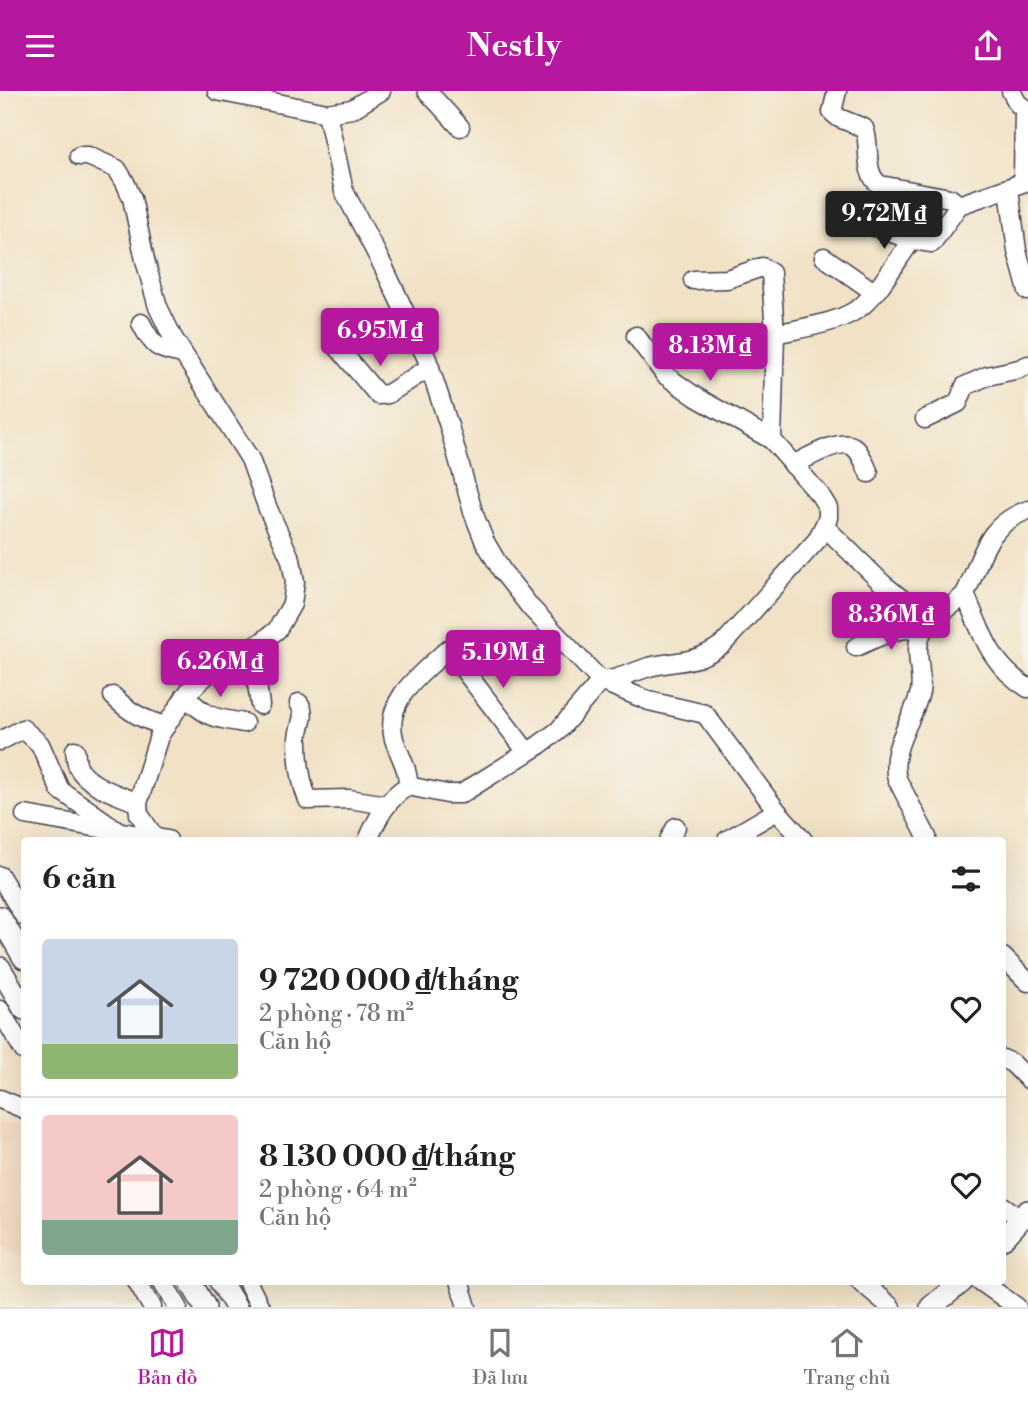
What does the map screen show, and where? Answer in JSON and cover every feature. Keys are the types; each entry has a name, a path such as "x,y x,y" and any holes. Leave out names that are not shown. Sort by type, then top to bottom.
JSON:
{"main road":[{"path":"0,917 21,953"},
{"path":"0,968 21,1004"},
{"path":"1006,1236 1024,1215"},
{"path":"192,1285 205,1307"},
{"path":"222,1285 236,1307"},
{"path":"931,1307 958,1285"}],"street":[{"path":"217,91 289,98 327,113 352,109 381,91"},
{"path":"427,91 460,127"},
{"path":"837,91 832,112 839,118 864,128 871,175 875,181 880,185 950,198 959,205"},
{"path":"1011,91 1018,104 1026,108 1020,184 1028,291"},
{"path":"327,113 344,191 384,268 430,367 472,512 492,554 522,598 601,681 649,701 705,714 777,811 800,837"},
{"path":"79,156 88,156 117,169 125,182 132,198 155,299 183,354 250,459 294,572 295,593 284,619 268,638 231,653 202,677 185,696 159,736 138,803 139,814 160,837"},
{"path":"869,225 928,244 935,241 959,205 1020,184"},
{"path":"775,334 819,324 863,305 912,240"},
{"path":"824,257 874,292"},
{"path":"693,280 727,278 762,267 771,273 775,334 772,440"},
{"path":"141,323 160,350 183,354"},
{"path":"371,837 387,806 399,792 408,786 447,795 461,794 558,731 601,681 614,680 647,668 689,661 713,652 807,551 825,527 828,514 825,503 772,440 696,397 665,375 636,336"},
{"path":"335,344 378,395 388,394 430,367"},
{"path":"925,419 958,403 965,386 987,376 1028,365"},
{"path":"793,465 838,444 847,443 859,451 869,473"},
{"path":"927,837 897,779 895,769 896,756 920,691 919,639 927,626 965,594 990,535 1008,519 1028,510"},
{"path":"825,527 927,626"},
{"path":"965,594 996,663 1028,688"},
{"path":"856,647 893,631 927,626"},
{"path":"247,648 255,670 260,705"},
{"path":"408,786 407,771 393,732 393,709 399,698 448,649 527,752"},
{"path":"113,696 127,710 144,721 166,726"},
{"path":"185,696 210,717 244,723"},
{"path":"299,703 304,715 298,738 300,774 308,800 349,799 387,806"},
{"path":"0,741 23,729 40,744 60,790 119,834"},
{"path":"75,750 77,765 82,773 97,784 138,803"},
{"path":"732,837 777,811"},
{"path":"25,815 145,837"},
{"path":"0,876 21,911"},
{"path":"1006,960 1028,982"},
{"path":"0,1010 21,1046"},
{"path":"1006,1060 1028,1079"},
{"path":"0,1099 21,1108"},
{"path":"1006,1207 1024,1215"},
{"path":"139,1285 152,1307"},
{"path":"164,1285 178,1307"},
{"path":"249,1285 260,1307"},
{"path":"460,1285 467,1307"},
{"path":"865,1285 891,1307"},
{"path":"986,1285 1017,1307"}],"shaded area":[{"path":"0,1119 21,1130 21,1252 19,1257 0,1247"}]}
